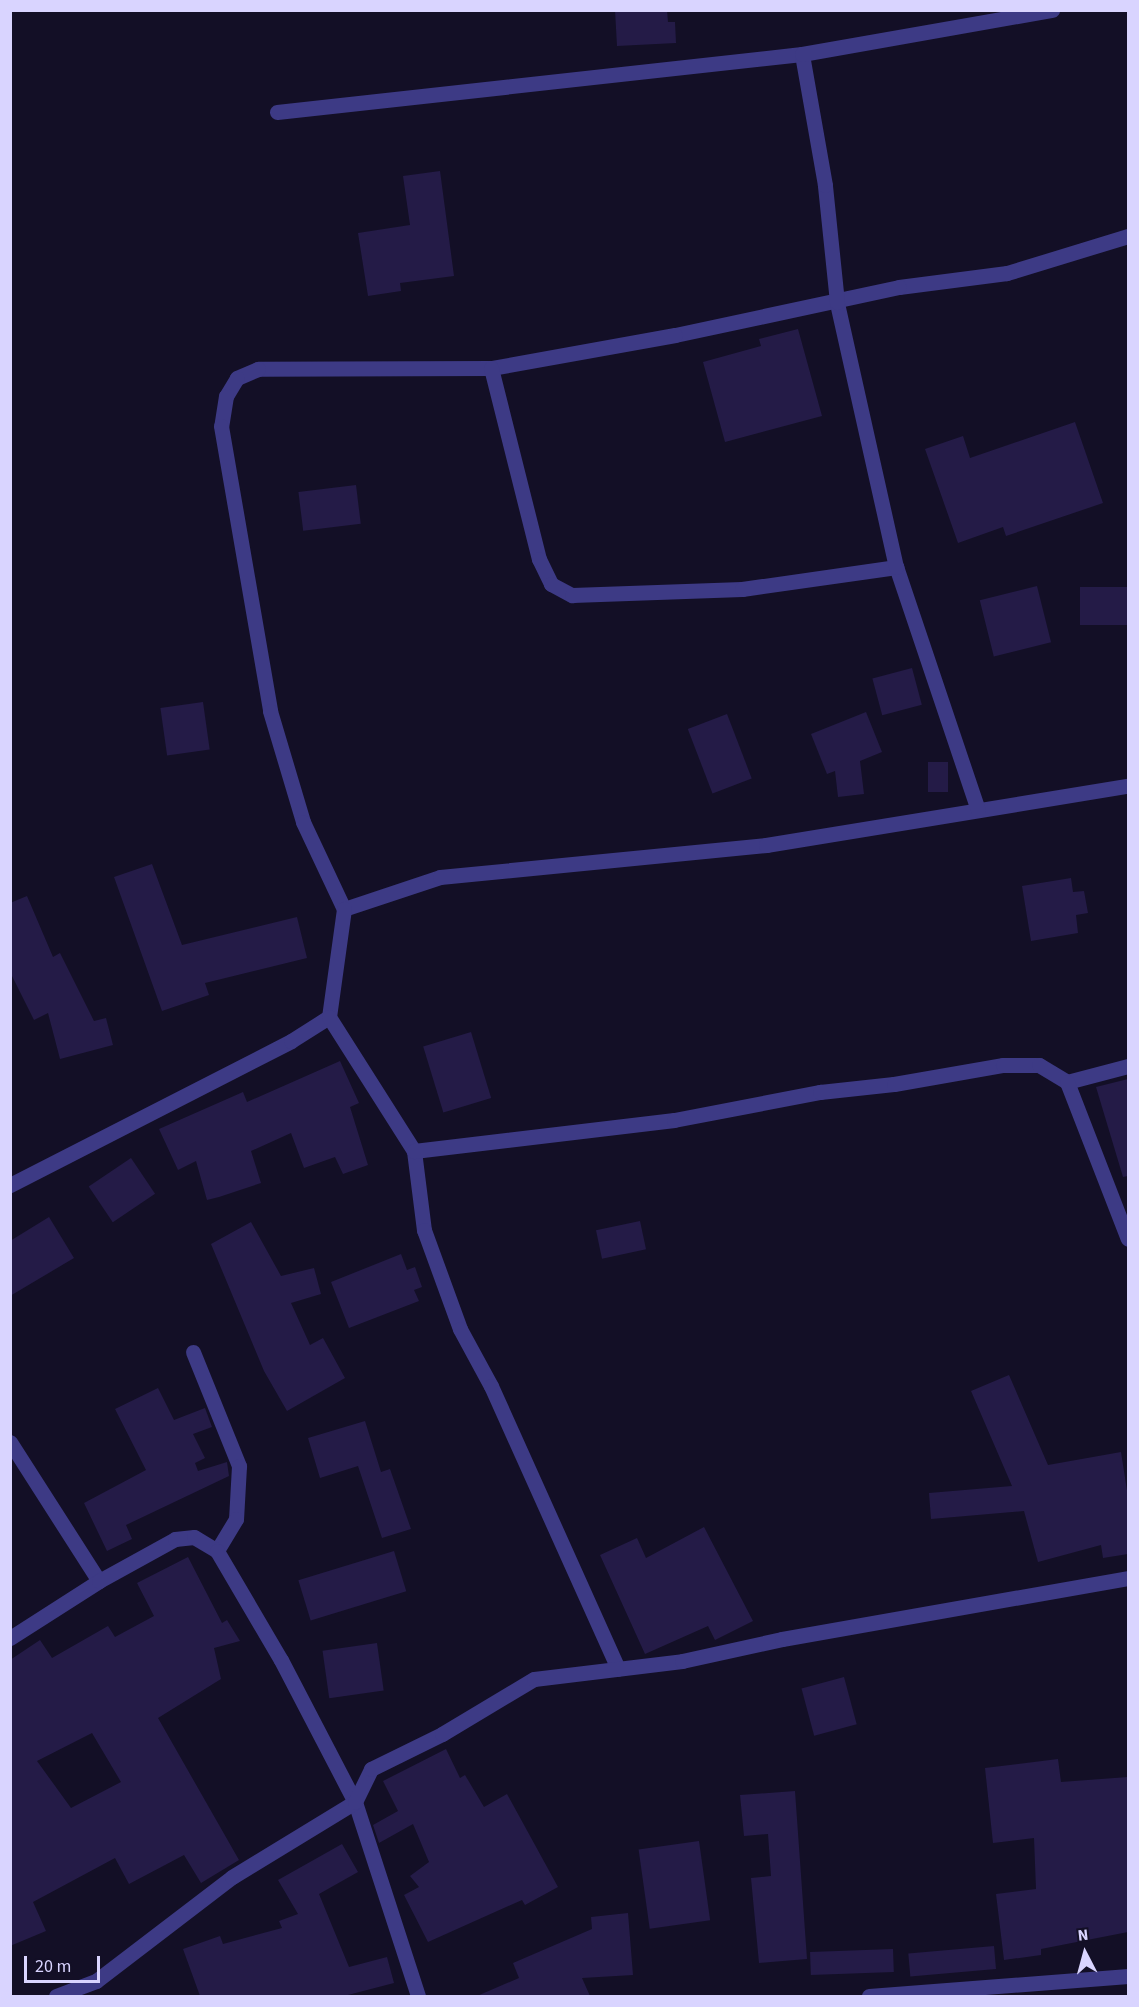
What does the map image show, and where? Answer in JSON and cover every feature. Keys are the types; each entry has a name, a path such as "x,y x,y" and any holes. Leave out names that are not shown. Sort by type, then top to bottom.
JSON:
{"street":[{"path":"277,112 802,54 1052,10"},
{"path":"802,54 825,185 837,302 896,567 978,810"},
{"path":"618,1669 491,1386 460,1329 424,1230 414,1151 329,1017 344,909 303,822 270,711 225,461 221,426 226,396 237,378 258,369 491,368 837,302 899,288 1008,273 1128,236"},
{"path":"491,368 539,559 551,584 572,595 742,589 896,567"},
{"path":"344,909 440,877 766,845 1128,786"},
{"path":"10,1185 291,1041 329,1017"},
{"path":"414,1151 674,1120 739,1105 1004,1065 1039,1065 1067,1082 1128,1239"},
{"path":"1067,1082 1128,1066"},
{"path":"193,1352 239,1466 236,1519 217,1551"},
{"path":"10,1442 99,1581"},
{"path":"10,1638 99,1581 176,1539 195,1537 217,1551 280,1660 355,1802 418,1996"},
{"path":"56,1996 96,1981 232,1877 355,1802 371,1769 442,1734 534,1679 682,1661 782,1639 1128,1578"},
{"path":"869,1996 989,1992 1128,1976"},
{"path":"96,1981 100,1996"}],"building":[{"path":"615,10 667,10 668,22 675,22 676,43 617,46"},
{"path":"440,171 454,276 400,283 401,291 368,296 358,233 410,225 403,176"},
{"path":"798,329 822,416 725,442 703,362 761,346 759,339"},
{"path":"1075,422 1103,503 1006,536 1003,527 958,543 925,449 963,436 970,458"},
{"path":"356,485 361,524 303,531 298,492"},
{"path":"1037,586 1051,642 994,657 980,600"},
{"path":"1080,587 1128,587 1128,625 1080,625"},
{"path":"912,668 922,705 882,715 872,679"},
{"path":"203,702 210,750 167,756 160,708"},
{"path":"866,712 882,752 860,761 864,794 838,797 835,771 827,774 811,734"},
{"path":"727,714 752,778 713,793 688,729"},
{"path":"928,762 948,762 948,792 928,792"},
{"path":"152,864 182,945 297,917 307,958 205,983 209,995 162,1011 114,877"},
{"path":"1071,878 1073,892 1084,891 1088,913 1076,915 1078,933 1031,941 1022,886"},
{"path":"27,896 53,957 60,953 94,1021 106,1018 113,1045 60,1059 48,1013 34,1020 10,972 10,903"},
{"path":"471,1032 491,1098 443,1113 423,1047"},
{"path":"340,1061 359,1103 350,1107 368,1165 343,1174 335,1157 304,1168 291,1133 251,1151 261,1183 219,1197 207,1200 196,1161 178,1170 159,1129 243,1092 247,1102"},
{"path":"1128,1079 1128,1176 1123,1177 1096,1087"},
{"path":"131,1158 155,1194 113,1222 89,1187"},
{"path":"49,1217 74,1258 10,1296 10,1241"},
{"path":"640,1221 646,1249 602,1259 596,1230"},
{"path":"251,1222 281,1276 314,1268 321,1294 291,1303 310,1345 323,1338 345,1378 287,1411 264,1371 211,1244"},
{"path":"401,1254 407,1270 415,1267 422,1287 414,1290 419,1301 349,1328 331,1282"},
{"path":"1009,1375 1048,1465 1121,1452 1128,1497 1128,1554 1103,1558 1101,1545 1038,1562 1024,1511 931,1519 929,1493 1012,1486 971,1391"},
{"path":"158,1388 174,1420 205,1408 212,1427 193,1434 205,1458 195,1463 198,1471 227,1462 229,1476 126,1525 132,1539 107,1551 84,1503 146,1470 115,1409"},
{"path":"365,1421 381,1472 390,1469 411,1529 382,1538 358,1466 320,1478 308,1438"},
{"path":"704,1527 753,1621 715,1640 708,1626 645,1654 600,1555 637,1538 646,1558"},
{"path":"394,1551 406,1591 311,1620 298,1580"},
{"path":"188,1557 222,1623 227,1620 240,1641 214,1648 221,1679 158,1718 239,1860 201,1883 184,1855 129,1884 115,1858 33,1902 46,1931 10,1946 10,1660 40,1640 52,1658 108,1626 115,1637 154,1616 137,1583","holes":["92,1733 121,1782 71,1808 37,1761"]},
{"path":"377,1643 384,1691 329,1698 323,1651"},
{"path":"844,1677 857,1724 814,1736 801,1688"},
{"path":"446,1749 460,1778 465,1775 484,1807 507,1794 558,1887 525,1905 522,1900 428,1942 404,1895 419,1887 410,1876 429,1862 413,1824 379,1843 373,1825 398,1811 383,1781"},
{"path":"1058,1759 1061,1782 1128,1777 1128,1932 1041,1949 1041,1955 1004,1960 996,1894 1036,1889 1034,1838 993,1843 985,1768"},
{"path":"795,1791 807,1959 759,1963 751,1878 771,1876 768,1834 744,1836 740,1795"},
{"path":"699,1841 710,1920 650,1929 639,1849"},
{"path":"342,1844 358,1872 319,1894 349,1967 387,1957 394,1983 344,1996 200,1996 183,1949 220,1936 223,1944 282,1928 279,1921 298,1914 278,1880"},
{"path":"628,1913 633,1975 582,1978 590,1996 477,1996 519,1978 513,1963 592,1929 591,1917"},
{"path":"994,1946 996,1969 910,1976 908,1953"},
{"path":"893,1949 894,1972 811,1975 810,1952"}]}
